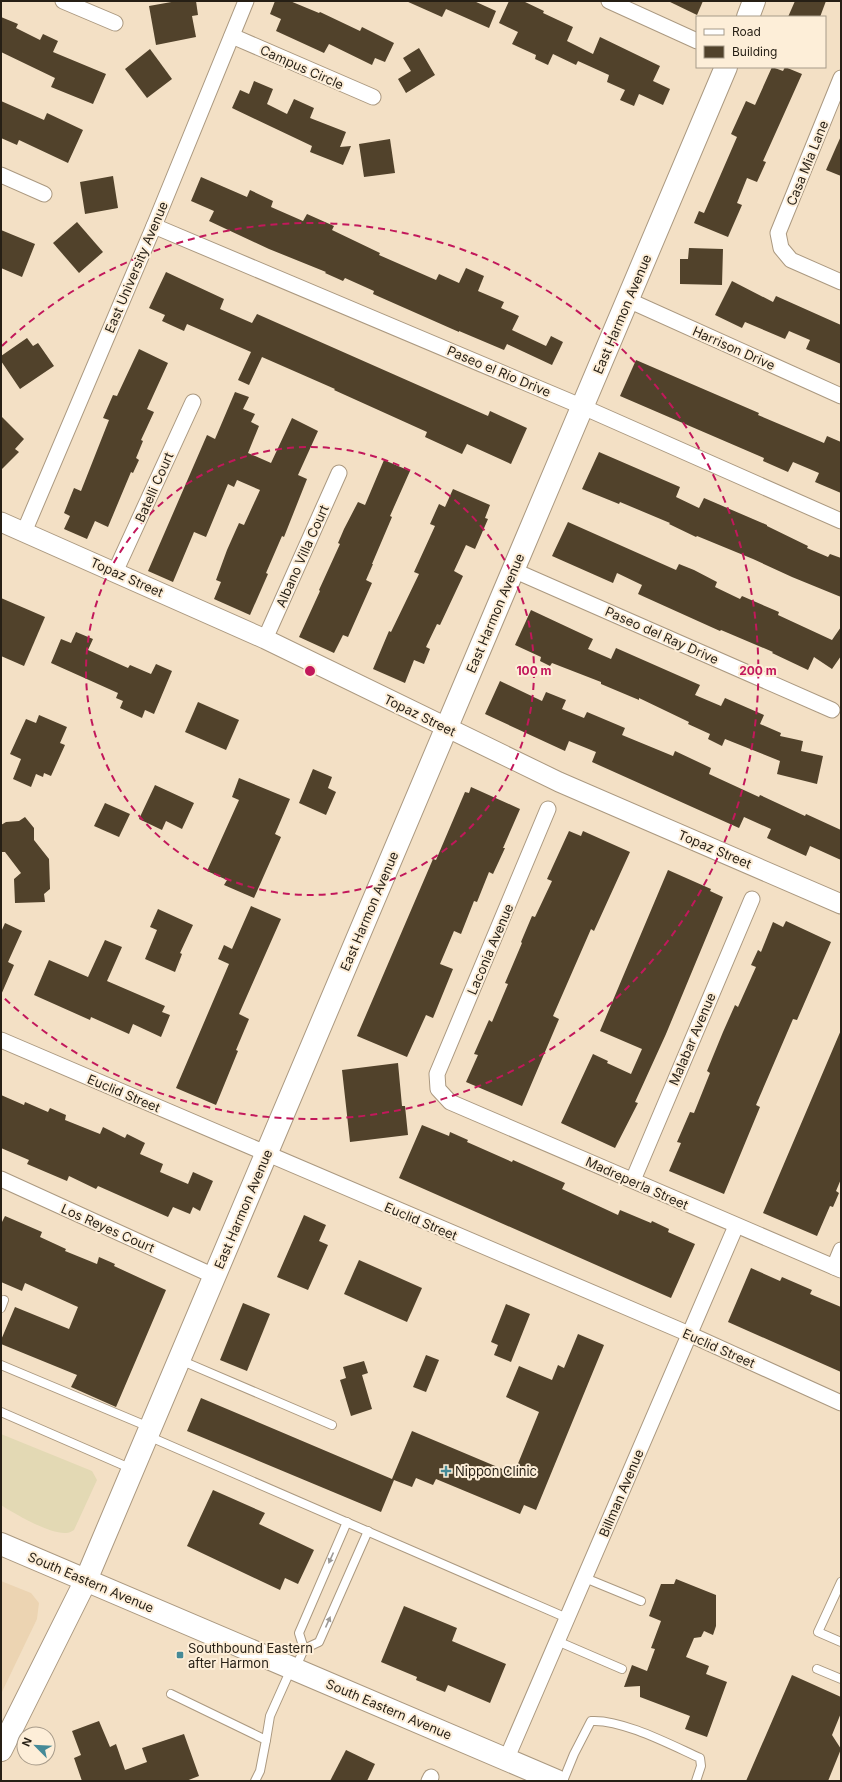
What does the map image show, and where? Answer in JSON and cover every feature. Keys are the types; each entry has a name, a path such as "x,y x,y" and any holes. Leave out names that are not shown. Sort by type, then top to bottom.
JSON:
{"main road":[{"path":"748,16 754,1"},
{"name":"East Harmon Avenue","path":"1,1750 86,1580 726,68"},
{"name":"South Eastern Avenue","path":"1,1544 557,1781"}],"street":[{"path":"63,1 115,23"},
{"name":"East University Avenue","path":"24,532 154,226 246,1"},
{"path":"609,1 696,41"},
{"name":"Campus Circle","path":"232,36 373,98"},
{"name":"Casa Mia Lane","path":"841,78 838,96 778,233 781,248 791,260 841,282"},
{"path":"1,175 44,194"},
{"name":"Paseo el Rio Drive","path":"154,226 582,407 841,521"},
{"name":"Harrison Drive","path":"628,300 841,396"},
{"name":"Batelli Court","path":"115,572 193,402"},
{"name":"Albano Villa Court","path":"265,638 339,473"},
{"name":"Topaz Street","path":"1,522 265,638 558,782 841,904"},
{"name":"Paseo del Ray Drive","path":"513,570 832,710"},
{"name":"Laconia Avenue","path":"438,1089 437,1074 548,809"},
{"name":"Malabar Avenue","path":"633,1180 752,899"},
{"name":"Euclid Street","path":"1,1040 266,1155 689,1334 841,1403"},
{"name":"Madreperla Street","path":"438,1089 450,1102 837,1269"},
{"name":"Los Reyes Court","path":"1,1179 214,1276"},
{"name":"Billman Avenue","path":"506,1760 736,1226"},
{"path":"837,1269 841,1250"}],"lane":[{"path":"179,1360 332,1425"},
{"path":"1,1366 347,1522 567,1618"},
{"path":"1,1412 132,1469"},
{"path":"304,1649 299,1633 347,1522"},
{"path":"255,1781 260,1771 270,1716 293,1668 304,1649 319,1642 368,1531"},
{"path":"585,1578 641,1601"},
{"path":"841,1582 818,1632 841,1642"},
{"path":"557,1641 622,1668"},
{"path":"817,1669 841,1680"},
{"path":"171,1694 266,1740"},
{"path":"563,1781 591,1721 601,1720 652,1736 700,1758 701,1766 696,1781"}],"shaded area":[{"path":"1,1581 31,1593 39,1603 37,1619 1,1694"}],"sand":[{"path":"1,1434 92,1471 97,1480 74,1530 66,1533 42,1527 32,1523 1,1505"}],"building":[{"path":"177,1 196,1 198,15 192,16 196,37 156,45 149,6"},
{"path":"275,1 290,1 319,13 320,12 360,31 362,27 394,43 385,62 375,58 372,65 329,44 324,53 276,31 281,19 270,14"},
{"path":"406,1 474,1 496,11 489,28 446,9 442,17"},
{"path":"509,1 523,1 544,11 543,13 573,27 567,41 593,54 600,37 660,66 653,81 670,89 663,105 639,94 634,106 620,100 625,90 607,82 609,75 578,61 576,65 553,54 548,65 535,59 536,55 512,44 518,32 499,23"},
{"path":"668,1 703,1 697,15"},
{"path":"795,1 826,1 820,16 788,16"},
{"path":"1,17 18,24 16,28 40,40 43,34 58,41 53,52 106,74 93,104 51,87 55,78 1,52"},
{"path":"419,48 435,75 406,93 398,79 411,71 403,58"},
{"path":"150,49 172,79 147,98 125,69"},
{"path":"772,68 783,71 784,68 787,68 802,74 763,161 766,162 757,182 747,178 737,203 742,205 728,237 694,223 699,211 704,213 737,137 731,134 746,101 755,105"},
{"path":"254,81 273,89 267,104 287,114 294,99 314,108 310,118 346,132 340,147 351,146 343,165 310,152 312,146 232,108 240,90 249,94"},
{"path":"1,101 44,120 47,113 83,130 68,163 19,140 17,145 1,138"},
{"path":"841,136 841,176 826,170"},
{"path":"390,139 395,173 364,177 359,144"},
{"path":"113,176 118,208 85,214 80,182"},
{"path":"201,177 247,197 250,190 273,201 271,207 303,221 307,214 334,226 332,230 380,253 379,255 436,280 439,274 459,283 466,268 484,276 478,291 504,302 501,308 519,316 512,330 546,346 551,336 563,342 552,365 507,344 504,350 459,332 373,294 374,291 345,278 343,281 325,273 326,272 269,249 209,221 214,211 191,201"},
{"path":"77,222 103,252 79,273 53,243"},
{"path":"1,230 35,244 22,277 1,268"},
{"path":"689,248 723,249 722,285 680,284 680,259 688,259"},
{"path":"166,272 224,299 220,309 252,323 257,314 488,416 490,411 527,428 511,464 467,444 462,454 425,437 427,432 262,357 249,385 238,380 251,352 187,324 184,331 162,321 165,315 149,308"},
{"path":"732,281 773,302 776,296 841,325 841,364 806,349 810,340 789,331 785,339 745,322 742,328 715,315"},
{"path":"27,338 33,346 38,343 54,366 20,389 1,361 1,356"},
{"path":"139,349 168,363 147,409 154,412 141,440 143,441 136,458 139,460 133,473 131,472 108,527 95,521 87,539 64,529 70,516 64,513 74,488 81,491 109,420 103,418 113,395 117,396"},
{"path":"636,360 824,443 827,436 841,442 841,493 815,482 819,473 793,462 788,472 763,461 764,458 620,396"},
{"path":"235,392 249,397 243,409 255,414 251,422 259,426 248,453 271,463 292,418 318,431 298,475 307,479 284,537 282,536 266,573 268,574 250,615 214,599 221,582 216,580 227,550 239,523 244,525 260,490 237,480 234,487 228,484 206,537 194,532 173,582 148,571 207,435 215,439"},
{"path":"1,416 24,439 15,449 19,452 1,470"},
{"path":"599,452 680,487 676,497 699,508 704,498 767,525 808,546 807,548 828,557 830,554 841,558 841,597 753,559 697,536 696,537 669,524 670,523 620,502 619,504 582,489"},
{"path":"384,460 410,471 390,516 392,517 366,580 372,583 348,637 343,635 334,653 299,637 340,544 338,543 344,529 358,502 365,505"},
{"path":"453,489 490,505 485,518 488,519 475,549 466,545 454,571 463,576 440,625 437,624 426,647 430,649 424,664 414,660 405,683 373,669 389,631 391,632 419,574 414,572 435,526 430,524 439,504 445,507"},
{"path":"568,522 676,570 679,564 694,570 717,582 715,587 740,599 742,596 779,612 778,615 832,640 841,627 841,656 832,669 814,657 808,670 772,653 773,652 721,630 720,631 638,594 642,585 617,573 613,583 552,556"},
{"path":"1,598 45,617 24,666 1,656"},
{"path":"531,610 593,639 588,649 611,659 616,648 700,685 695,695 721,706 725,698 764,715 760,724 781,733 780,736 803,741 801,751 823,756 817,784 777,774 780,761 725,739 722,746 708,739 710,734 688,724 689,722 639,698 639,700 601,684 601,682 552,663 550,666 540,661 541,657 515,645"},
{"path":"76,632 93,639 88,650 128,668 130,665 151,674 156,664 172,671 154,714 145,710 142,718 120,708 123,701 116,698 118,693 51,663 61,639 71,643"},
{"path":"500,681 542,701 546,692 566,700 562,709 584,718 587,712 625,728 622,735 673,756 675,751 711,768 709,774 759,797 760,795 805,816 806,814 841,830 841,860 810,846 806,856 767,838 771,829 744,817 739,828 592,762 596,752 569,741 565,751 485,714"},
{"path":"198,702 239,720 226,750 185,732"},
{"path":"39,715 67,727 60,743 65,745 51,776 44,773 43,777 36,774 31,787 13,779 21,759 10,754 26,719 36,723"},
{"path":"313,769 332,777 328,788 336,792 326,815 299,803"},
{"path":"239,778 290,799 275,834 281,837 254,898 224,885 227,880 207,871 239,800 232,797"},
{"path":"155,785 194,803 182,829 166,821 162,830 139,819"},
{"path":"471,787 520,809 493,874 489,872 477,902 474,901 461,934 454,931 440,964 453,969 433,1018 426,1015 407,1057 357,1036 433,859 436,860 465,792 469,793"},
{"path":"105,803 130,814 119,837 94,826"},
{"path":"25,817 34,828 34,840 49,859 50,889 44,894 45,902 15,903 14,879 21,873 5,852 1,852 1,825 6,822 19,821"},
{"path":"569,831 581,836 583,831 630,852 594,931 591,929 553,1016 559,1019 522,1106 466,1082 478,1055 474,1054 489,1020 492,1022 508,984 505,983 532,916 535,917 552,881 547,879"},
{"path":"668,870 711,889 710,891 723,897 666,1034 635,1102 638,1103 615,1148 561,1123 593,1054 608,1061 607,1063 631,1074 642,1049 600,1031"},
{"path":"251,906 281,919 239,1014 249,1019 216,1105 176,1088 229,964 218,959 224,945 232,949"},
{"path":"158,909 193,925 180,953 182,954 175,972 145,959 157,930 150,927"},
{"path":"786,921 831,942 797,1020 793,1019 756,1105 760,1107 724,1194 669,1171 681,1143 677,1142 690,1112 694,1113 710,1073 707,1071 723,1032 735,1005 738,1007 756,967 751,965 758,950 761,952 773,922 783,927"},
{"path":"5,923 22,931 8,962 14,965 1,995 1,932"},
{"path":"105,940 122,947 107,981 165,1006 162,1012 170,1015 161,1037 133,1024 129,1034 91,1017 90,1020 34,995 49,960 88,977"},
{"path":"841,1030 841,1179 836,1191 839,1193 833,1207 830,1206 817,1236 763,1213"},
{"path":"398,1063 402,1106 405,1106 408,1135 350,1142 342,1070"},
{"path":"1,1095 24,1105 25,1102 48,1112 50,1108 66,1115 65,1120 100,1134 103,1127 125,1138 127,1134 145,1143 140,1154 163,1164 160,1172 188,1184 193,1172 213,1181 200,1211 193,1207 190,1214 173,1207 168,1217 98,1186 96,1189 69,1176 67,1181 27,1164 29,1160 1,1148"},
{"path":"422,1125 449,1136 450,1132 468,1140 467,1142 512,1162 513,1160 565,1183 562,1189 618,1215 620,1210 651,1223 652,1221 669,1229 668,1232 695,1244 671,1298 399,1178"},
{"path":"304,1215 326,1225 319,1241 328,1245 308,1290 277,1277"},
{"path":"5,1216 42,1232 40,1237 66,1249 65,1251 97,1264 99,1257 115,1264 114,1266 166,1290 116,1407 71,1387 77,1375 1,1344 1,1340 15,1307 69,1329 78,1307 25,1283 22,1291 1,1282 1,1224"},
{"path":"359,1260 422,1288 407,1322 344,1294"},
{"path":"751,1268 780,1281 782,1277 812,1290 810,1294 841,1307 841,1372 728,1322"},
{"path":"243,1303 270,1314 247,1371 220,1360"},
{"path":"506,1304 530,1314 511,1362 494,1355 498,1345 491,1342"},
{"path":"578,1334 604,1345 536,1510 524,1505 520,1514 436,1479 433,1485 416,1478 412,1487 394,1480 381,1512 187,1431 201,1398 392,1479 412,1431 507,1471 508,1469 515,1471 539,1412 506,1397 519,1366 552,1380 558,1365 564,1368"},
{"path":"426,1355 439,1360 426,1392 413,1387"},
{"path":"364,1361 368,1373 362,1375 372,1409 351,1416 340,1380 346,1378 343,1367"},
{"path":"213,1490 265,1513 259,1524 314,1550 298,1584 285,1578 280,1590 187,1546"},
{"path":"676,1579 716,1595 716,1626 713,1635 704,1631 701,1637 694,1638 686,1657 709,1666 706,1674 727,1682 707,1737 685,1729 690,1716 640,1697 640,1686 624,1687 632,1665 647,1671 655,1649 651,1648 661,1621 649,1616 661,1584 674,1584"},
{"path":"404,1606 457,1628 452,1641 506,1664 490,1703 448,1685 445,1692 416,1680 417,1677 381,1662"},
{"path":"792,1675 841,1697 841,1713 832,1735 841,1749 828,1781 746,1781"},
{"path":"99,1721 110,1747 116,1744 125,1770 147,1762 142,1748 184,1734 199,1776 186,1781 82,1781 74,1758 81,1755 72,1731"},
{"path":"346,1750 375,1764 367,1781 330,1781"}],"place":[{"name":"Nippon Clinic","path":"446,1471"},
{"name":"Southbound Eastern after Harmon","path":"180,1655"}]}
